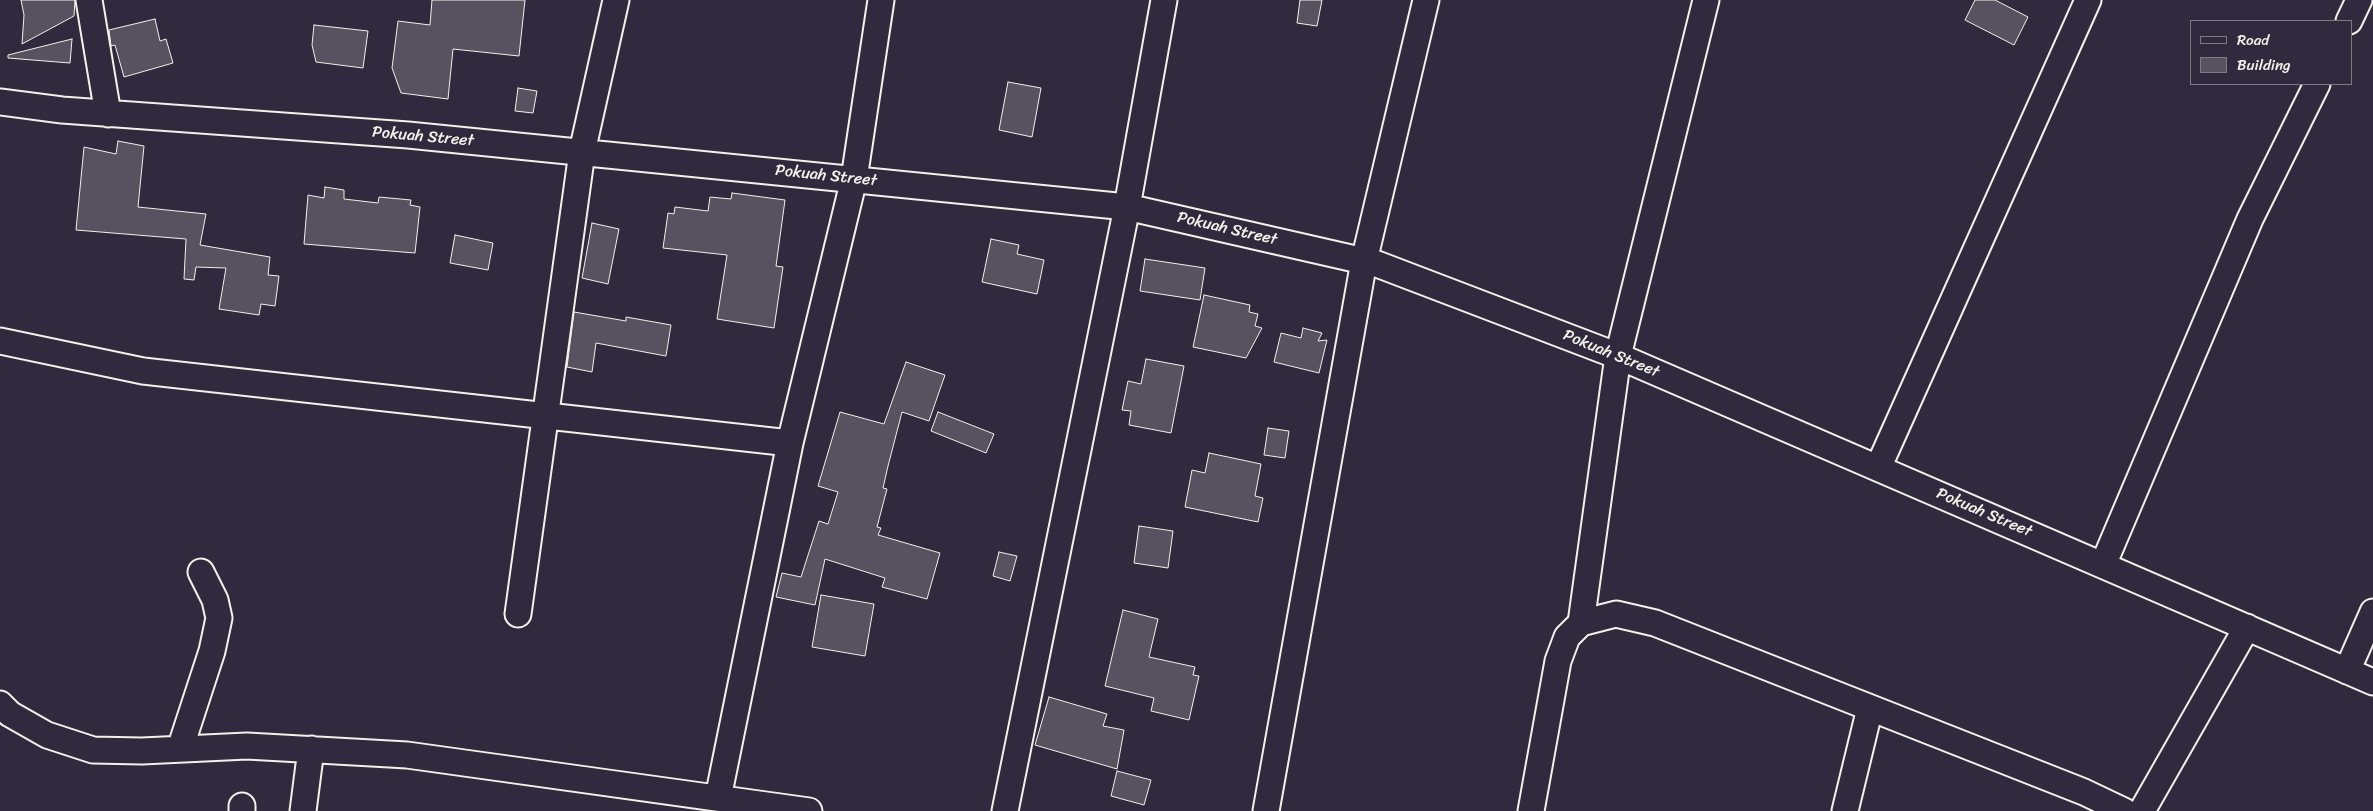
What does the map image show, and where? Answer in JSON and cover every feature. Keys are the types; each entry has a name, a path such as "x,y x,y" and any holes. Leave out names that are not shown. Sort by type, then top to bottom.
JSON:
{"street":[{"path":"89,0 108,114"},
{"path":"518,614 582,152 616,0"},
{"path":"718,798 790,443 854,179 881,0"},
{"path":"1006,811 1127,207 1164,0"},
{"path":"1266,811 1364,261 1426,0"},
{"path":"1582,623 1618,356 1706,0"},
{"path":"1878,468 2088,0"},
{"path":"2349,20 2359,0"},
{"path":"2103,565 2250,219 2317,85"},
{"name":"Pokuah Street","path":"0,102 108,114 408,136 582,152 1127,207 1377,264 1618,356 2373,682"},
{"path":"0,341 142,371 790,443"},
{"path":"180,749 212,651 219,618 216,600 201,572"},
{"path":"2347,671 2373,612"},
{"path":"1531,811 1558,661 1567,637 1582,623 1616,614 1656,623 1870,708 2082,801 2124,811"},
{"path":"2142,811 2247,627"},
{"path":"0,704 10,714 47,735 93,750 247,746 407,755 678,802 718,798 808,811"},
{"path":"1845,811 1870,708"},
{"path":"303,811 311,749"}],"building":[{"path":"21,0 75,0 74,16 22,44 24,15"},
{"path":"432,0 525,0 519,56 453,49 448,99 401,93 392,68 398,21 430,25"},
{"path":"1300,0 1322,0 1317,26 1297,23"},
{"path":"1975,0 1995,0 2028,17 2014,45 1965,20"},
{"path":"155,19 160,41 166,39 173,63 124,77 115,45 111,46 109,30"},
{"path":"314,25 368,31 363,68 316,62 312,45"},
{"path":"72,39 70,63 8,58 8,55"},
{"path":"1008,82 1041,88 1032,137 999,130"},
{"path":"518,88 537,91 533,113 515,111"},
{"path":"118,141 144,146 138,207 206,214 200,245 270,257 268,275 279,276 275,306 261,304 259,315 219,309 226,268 196,267 194,280 184,279 186,239 76,230 84,147 116,154"},
{"path":"325,187 344,190 344,199 378,203 379,197 411,200 410,205 420,207 415,253 304,244 308,195 324,198"},
{"path":"732,193 785,200 776,266 783,267 774,328 717,319 727,255 663,248 668,213 674,214 675,207 708,211 710,197 731,199"},
{"path":"592,223 619,229 608,284 582,278"},
{"path":"455,235 493,243 488,270 450,263"},
{"path":"991,239 1019,245 1017,254 1044,260 1037,294 982,282"},
{"path":"1145,259 1205,268 1200,300 1140,291"},
{"path":"1204,295 1250,305 1249,312 1258,314 1255,326 1262,328 1246,358 1193,347"},
{"path":"574,312 626,321 626,317 671,325 666,356 596,343 592,372 567,367"},
{"path":"1303,328 1322,333 1318,341 1327,340 1319,373 1274,362 1281,333 1301,338"},
{"path":"1146,359 1184,366 1171,433 1129,425 1131,411 1122,410 1128,381 1141,384"},
{"path":"906,362 945,375 929,421 902,412 883,488 887,489 877,527 881,528 878,535 940,553 927,599 882,587 885,578 825,559 815,605 776,597 782,573 801,577 819,521 828,524 838,492 818,486 840,412 884,424"},
{"path":"938,412 994,434 986,453 931,431"},
{"path":"1268,428 1289,431 1285,458 1264,455"},
{"path":"1209,453 1261,464 1255,496 1263,498 1258,522 1185,507 1192,470 1205,473"},
{"path":"1139,526 1173,531 1168,568 1134,563"},
{"path":"999,552 1017,556 1010,581 993,576"},
{"path":"821,595 874,604 865,656 812,647"},
{"path":"1123,610 1158,619 1149,657 1195,667 1193,675 1199,676 1189,720 1151,711 1154,698 1105,686"},
{"path":"1049,697 1107,714 1103,726 1124,730 1117,769 1035,745"},
{"path":"1117,771 1151,780 1144,805 1111,796"}]}
